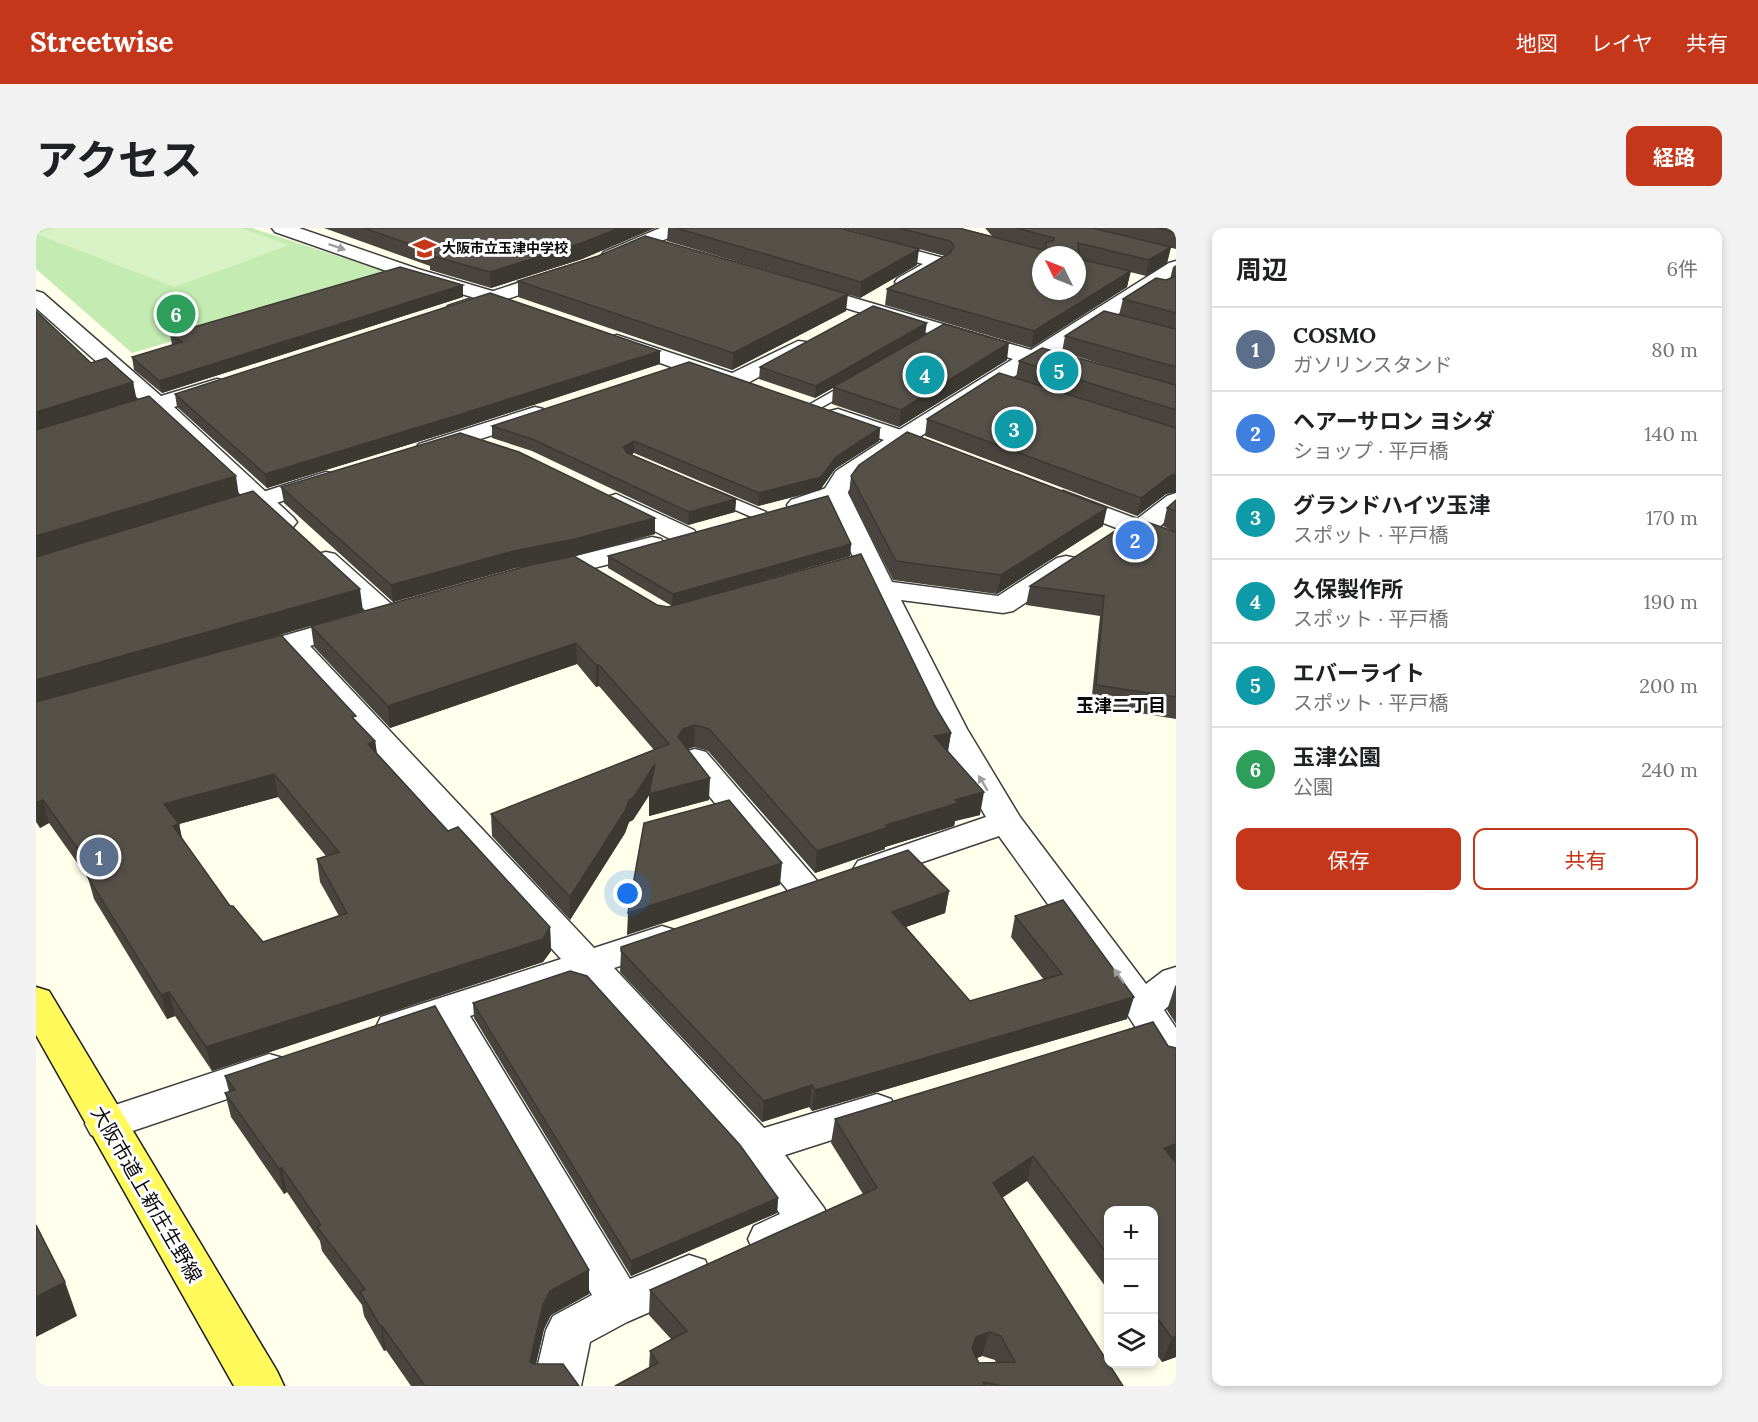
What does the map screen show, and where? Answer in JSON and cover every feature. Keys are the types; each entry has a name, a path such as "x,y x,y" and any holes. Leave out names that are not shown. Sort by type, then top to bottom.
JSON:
{"main road":[{"name":"大阪市道上新庄生野線","path":"36,1000 260,1386"}],"street":[{"path":"281,228 522,308"},
{"path":"439,315 585,267 676,228"},
{"path":"811,228 940,263 871,304"},
{"path":"643,242 671,250"},
{"path":"513,579 579,565 830,496 835,493 845,476 993,380 1098,318 1172,259"},
{"path":"1144,282 1176,292"},
{"path":"783,284 871,304 943,332 1062,362"},
{"path":"36,297 158,405 306,542 400,612 224,662"},
{"path":"1098,318 1120,324"},
{"path":"598,334 756,388"},
{"path":"734,381 818,337"},
{"path":"652,376 686,365"},
{"path":"36,443 240,379"},
{"path":"993,380 1025,390"},
{"path":"790,400 934,450"},
{"path":"406,455 552,409"},
{"path":"462,438 500,452"},
{"path":"201,520 350,472"},
{"path":"1042,491 1176,543"},
{"path":"595,493 703,531"},
{"path":"835,493 857,564 882,589 951,729 1006,822 1139,1024 1176,1059"},
{"path":"882,589 1003,605 1094,546 1176,501"},
{"path":"579,565 609,583"},
{"path":"291,643 756,1147 809,1221 621,1304 569,1330 557,1386"},
{"path":"695,759 735,806 790,897 1006,822"},
{"path":"701,815 735,806"},
{"path":"368,1036 696,928"},
{"path":"1139,1024 1176,980"},
{"path":"447,1010 621,1304"},
{"path":"106,1124 300,1059"},
{"path":"756,1147 916,1099"}],"lane":[{"path":"923,343 943,332"},
{"path":"812,407 864,378"},
{"path":"697,488 760,515"}],"green space":[{"path":"46,228 252,228 397,275 132,353 36,269 36,231"},
{"path":"53,228 240,228 289,245 175,287 36,234"}],"building":[{"path":"364,228 619,228 582,243 490,272 429,255 435,253"},
{"path":"676,228 839,228 919,249 861,282"},
{"path":"899,228 959,228 1032,247 1032,300 1084,300 1034,331 887,289 950,253 954,246 950,241"},
{"path":"1016,228 1092,228 1171,247 1149,260 1078,243 1078,246 1046,246 1046,242 1053,241 1054,238"},
{"path":"1157,228 1176,228 1176,233"},
{"path":"645,236 848,294 733,353 518,281 598,256"},
{"path":"1086,261 1131,271 1086,299"},
{"path":"400,267 463,285 159,381 132,357 182,342 170,334"},
{"path":"1176,276 1176,313 1123,299 1156,278 1166,280"},
{"path":"490,293 660,351 265,474 175,394"},
{"path":"873,306 927,323 816,386 760,367"},
{"path":"36,311 91,363 106,358 133,382 36,412"},
{"path":"1104,311 1176,329 1176,367 1065,336"},
{"path":"944,324 1009,343 901,410 833,387"},
{"path":"1042,348 1176,385 1176,410 1019,361"},
{"path":"689,362 880,428 836,457 821,477 759,493 634,441 623,447 627,453 736,499 689,512 532,439 492,426"},
{"path":"999,373 1176,428 1176,474 1141,498 927,419"},
{"path":"149,396 236,476 36,536 36,430"},
{"path":"907,432 1107,508 1001,575 896,561 851,476 859,465"},
{"path":"460,433 519,452 655,518 575,539 514,551 391,585 281,487"},
{"path":"253,491 360,589 36,680 36,557"},
{"path":"828,496 851,544 673,594 608,556"},
{"path":"1176,500 1176,511 1167,508"},
{"path":"1135,518 1176,532 1176,697 1096,685 1104,596 1030,586"},
{"path":"861,554 936,708 951,733 934,736 984,792 955,800 958,803 886,825 888,827 817,851 709,729 695,725 683,729 678,737 710,778 649,794 655,764 633,798 629,800 625,811 570,897 491,814 669,744 599,665 596,665 576,643 388,706 311,626 530,565 574,556 657,605 668,607"},
{"path":"281,635 356,716 352,717 375,741 368,744 448,831 458,827 550,927 543,939 206,1047 169,992 161,995 87,876 95,873 43,800 36,803 36,702","holes":["274,774 339,852 317,859 347,913 263,942 233,906 230,906 173,826 179,824 164,804"]},
{"path":"729,800 782,863 628,913 644,823"},
{"path":"908,850 949,891 892,912 970,1001 1062,974 1015,916 1063,900 1134,997 815,1090 812,1085 764,1101 621,951 621,947"},
{"path":"570,971 587,976 740,1145 778,1198 631,1261 473,1003"},
{"path":"435,1006 589,1270 550,1291 543,1305 530,1361 532,1364 563,1364 579,1386 425,1386 381,1327 360,1292 365,1289 317,1227 321,1225 282,1168 279,1169 225,1093 235,1090 225,1076"},
{"path":"1153,1022 1168,1046 1176,1048 1176,1144 1164,1148 1176,1163 1176,1336 1172,1338 1158,1319 1158,1206 1104,1206 1104,1250 1033,1156 993,1183 1104,1356 1104,1368 1111,1368 1123,1386 1002,1386 983,1382 985,1386 615,1386 658,1363 650,1351 687,1331 650,1290 877,1188 835,1119","holes":["989,1332 1001,1336 1015,1362 979,1363 972,1349 976,1337"]},
{"path":"36,1225 65,1282 36,1297"}],"place":[{"name":"大阪市立玉津中学校","path":"424,248"},
{"name":"玉津公園","path":"176,314"},
{"name":"エバーライト","path":"1059,371"},
{"name":"久保製作所","path":"925,375"},
{"name":"グランドハイツ玉津","path":"1014,429"},
{"name":"ヘアーサロン ヨシダ","path":"1135,540"},
{"name":"COSMO","path":"99,857"}],"district":[{"name":"玉津二丁目","path":"1121,705"}]}
